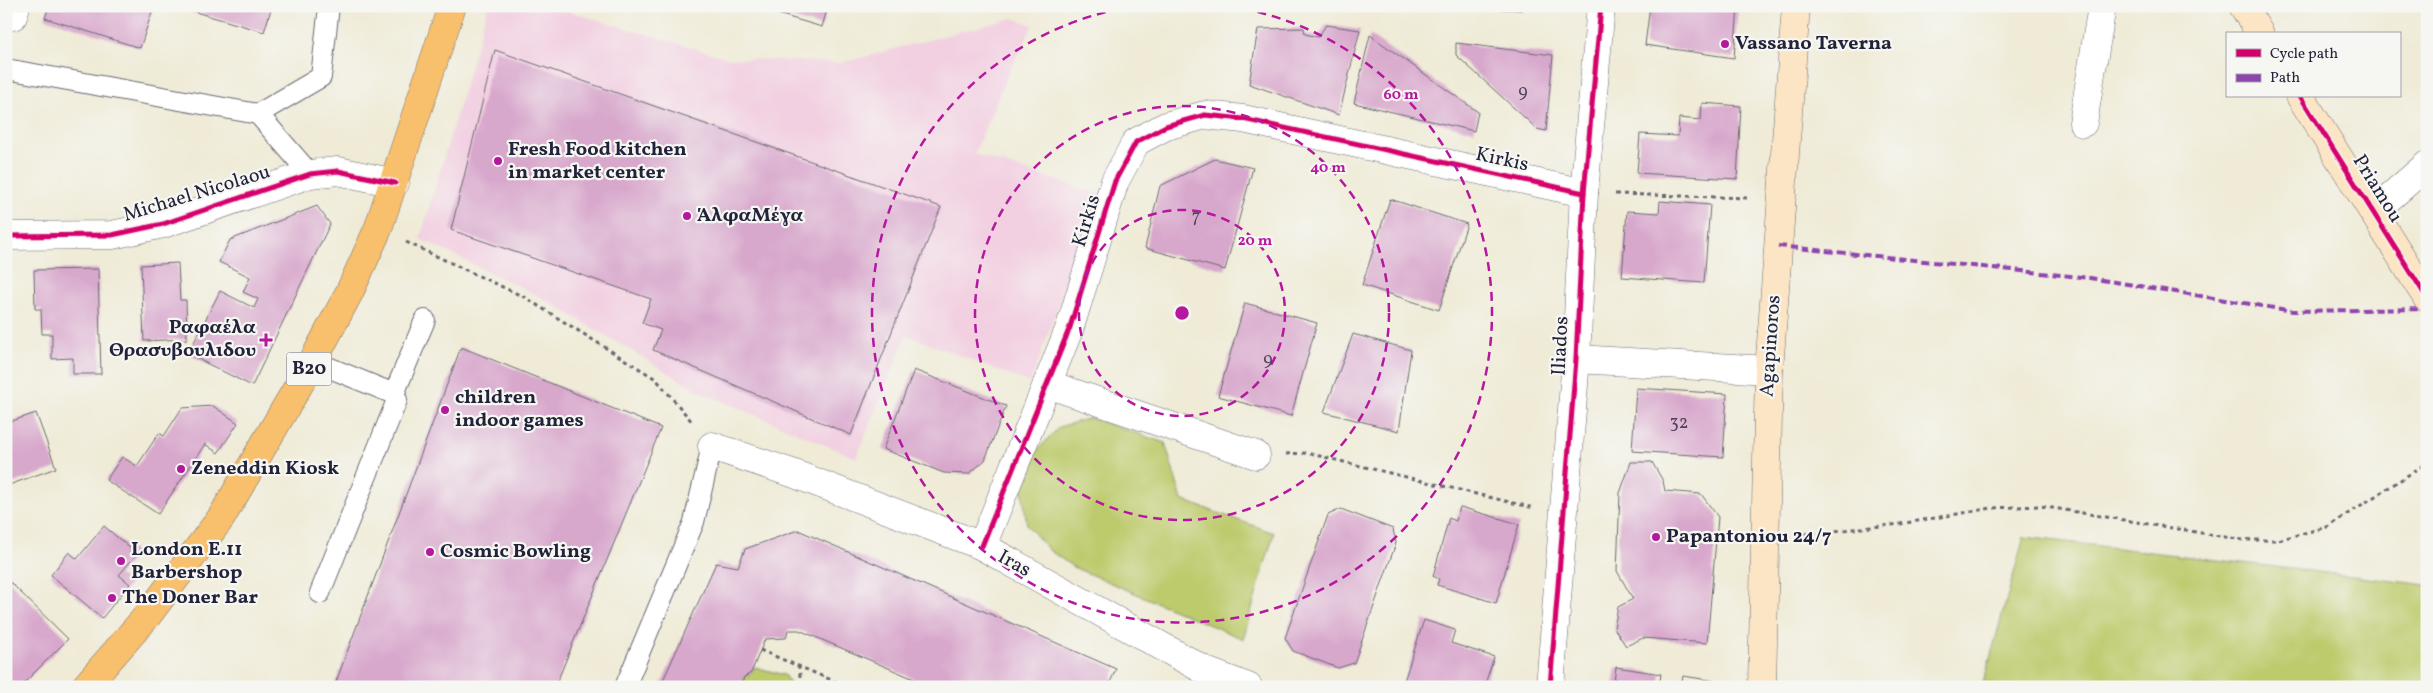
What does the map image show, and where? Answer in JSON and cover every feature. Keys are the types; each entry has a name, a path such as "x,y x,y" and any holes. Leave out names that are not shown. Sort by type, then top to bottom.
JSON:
{"main road":[{"name":"B20","path":"85,687 148,616 221,518 313,361 378,229 395,183 452,6"},
{"name":"Agapinoros","path":"1762,687 1763,539 1769,370 1796,6"},
{"path":"2243,6 2259,32"},
{"name":"Priamou","path":"2301,98 2427,298"}],"street":[{"name":"Iliados","path":"1550,687 1576,359 1584,193 1601,6"},
{"path":"2083,123 2102,6"},
{"name":"Kirkis","path":"982,546 1070,327 1115,181 1136,142 1166,126 1205,115 1244,119 1584,193"},
{"path":"2374,211 2427,165"},
{"name":"Michael Nicolaou","path":"6,236 112,235 163,224 310,174 338,171 395,183"},
{"path":"1576,359 1769,370"},
{"path":"1047,384 1256,456"},
{"name":"Iras","path":"712,446 792,473 982,546 1206,671 1248,687"}],"lane":[{"path":"258,114 321,78 329,6"},
{"path":"6,69 258,114 310,174"},
{"path":"320,593 396,400 394,394 425,320"},
{"path":"313,361 394,394"},
{"path":"625,687 694,522 712,446"}],"path":[{"path":"1584,193 1782,200"},
{"path":"378,229 524,297 656,379 712,446"},
{"path":"1256,456 1307,453 1564,515"},
{"path":"1763,539 1900,524 1992,508 2041,506 2243,540 2278,540 2327,527 2427,463"},
{"path":"760,650 848,687"},
{"path":"799,665 801,687"}],"shaded area":[{"path":"488,6 550,6 728,58 841,63 1012,18 1033,25 1007,76 974,154 1099,194 1030,383 907,335 856,458 699,391 537,295 420,239"}],"green space":[{"path":"1090,418 1165,443 1182,500 1274,533 1243,639 1073,567 1049,550 1027,525 1022,488 1036,452 1059,427"},
{"path":"2024,537 2427,585 2427,687 1982,687"},
{"path":"755,667 784,675 793,687 741,687 744,677 751,673"}],"building":[{"path":"49,6 154,6 140,48 45,18"},
{"path":"185,6 272,6 264,32 185,9"},
{"path":"751,6 828,6 822,27"},
{"path":"1499,6 1523,6 1523,10 1499,9"},
{"path":"1650,6 1738,6 1734,58 1645,45"},
{"path":"1326,25 1360,30 1339,115 1249,84 1258,29 1304,28 1305,34 1318,37"},
{"path":"1370,35 1478,112 1474,131 1354,103"},
{"path":"1456,43 1553,55 1546,131 1537,129 1456,55"},
{"path":"495,50 941,207 851,435 653,350 661,330 642,323 651,299 451,230"},
{"path":"1702,103 1741,106 1737,179 1637,173 1640,134 1678,136 1679,118 1701,120"},
{"path":"1215,159 1253,168 1225,270 1145,248 1160,186"},
{"path":"1390,199 1467,224 1439,310 1362,285"},
{"path":"1660,201 1710,205 1704,283 1622,277 1627,211 1659,213"},
{"path":"317,206 330,224 252,386 188,354 220,291 254,308 258,299 243,292 250,277 219,262 230,240"},
{"path":"178,263 180,300 186,300 187,339 144,341 141,265"},
{"path":"98,269 101,374 73,374 73,358 52,359 52,334 42,334 41,309 35,309 34,270"},
{"path":"1245,303 1317,323 1291,416 1218,396"},
{"path":"1353,334 1411,350 1399,431 1324,412"},
{"path":"461,347 661,428 555,687 334,687"},
{"path":"914,370 1006,406 985,460 969,474 944,473 883,449"},
{"path":"1636,388 1727,394 1723,457 1632,451"},
{"path":"213,406 238,423 218,453 205,444 158,514 106,480 122,457 137,466 159,433 164,436 182,408"},
{"path":"36,413 56,468 6,486 6,423"},
{"path":"1631,462 1652,462 1663,481 1665,491 1701,494 1718,517 1707,643 1643,638 1626,646 1614,628 1618,607 1633,599 1617,571 1620,493"},
{"path":"1460,507 1519,524 1496,603 1437,585 1439,579 1433,576 1449,518 1456,521"},
{"path":"1341,509 1393,529 1396,543 1354,663 1338,668 1293,651 1285,638 1328,515"},
{"path":"104,526 137,554 119,575 130,584 102,618 51,575 69,552 77,559"},
{"path":"798,530 1116,669 1108,687 933,687 799,630 788,630 786,638 765,639 751,673 744,677 741,687 660,687 716,563 738,567 745,549"},
{"path":"8,580 68,639 20,687 6,687"},
{"path":"1424,620 1455,630 1451,643 1494,657 1484,687 1402,687"},
{"path":"1616,667 1661,674 1659,687 1613,687"},
{"path":"1683,676 1729,683 1729,687 1681,687"}],"marked path":[{"path":"1778,246 2090,278 2293,311 2427,309"}],"cycle path":[{"path":"1550,687 1576,359 1584,193 1601,6"},
{"path":"2301,98 2427,298"},
{"path":"982,546 1070,327 1115,181 1136,142 1166,126 1205,115 1243,119 1584,193"},
{"path":"6,236 112,235 163,224 310,174 338,171 395,183"}],"place":[{"name":"Vassano Taverna","path":"1725,44"},
{"name":"Fresh Food kitchen in market center","path":"498,161"},
{"name":"ΆλφαΜέγα","path":"687,216"},
{"name":"Ραφαέλα Θρασυβουλιδου","path":"266,340"},
{"name":"children indoor games","path":"445,410"},
{"name":"Zeneddin Kiosk","path":"181,469"},
{"name":"Papantoniou 24/7","path":"1656,537"},
{"name":"Cosmic Bowling","path":"430,552"},
{"name":"London E.11 Barbershop","path":"121,561"},
{"name":"The Doner Bar","path":"112,598"}]}
